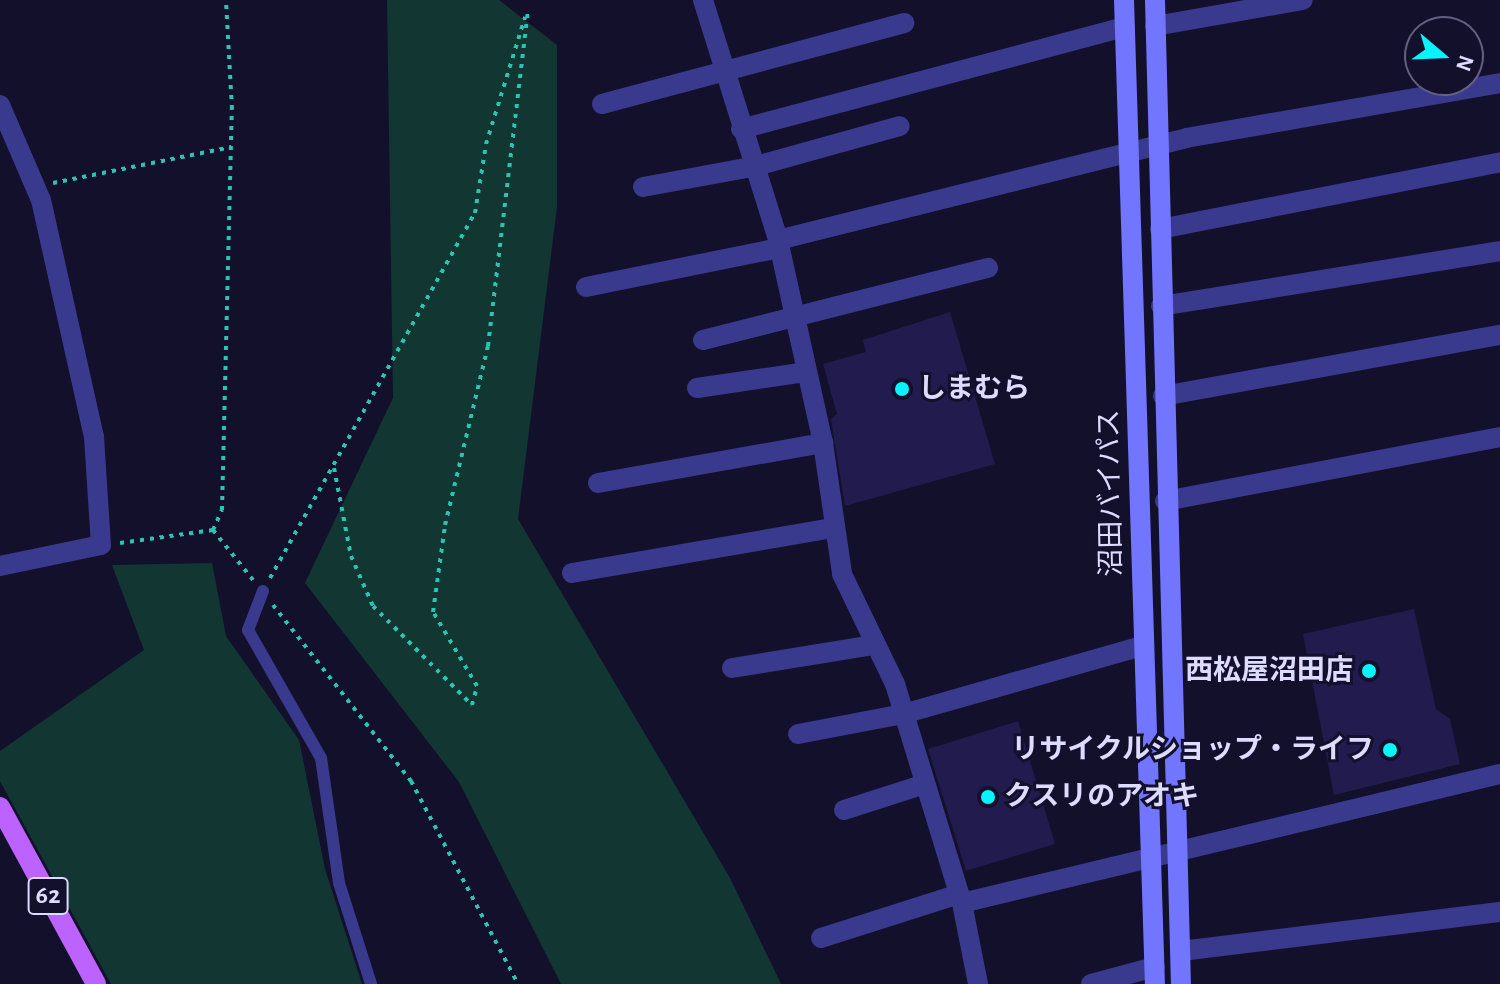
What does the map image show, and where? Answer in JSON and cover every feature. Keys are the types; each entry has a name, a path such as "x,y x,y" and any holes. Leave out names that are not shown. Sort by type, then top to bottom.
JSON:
{"main road":[{"name":"62","path":"0,807 96,984"}],"street":[{"path":"703,0 721,78 756,166 779,244 823,443 842,574 903,714 960,898 978,984"},
{"name":"沼田バイパス","path":"1124,0 1142,646 1155,976"},
{"name":"沼田バイパス","path":"1155,0 1165,501 1181,984"},
{"path":"1155,26 1303,0"},
{"path":"602,104 721,78 904,23"},
{"path":"741,129 1125,27"},
{"path":"586,287 779,244 1158,145 1500,83"},
{"path":"0,105 37,187 94,437 101,545 0,566"},
{"path":"643,187 756,166 900,126"},
{"path":"1160,229 1500,162"},
{"path":"1161,306 1500,251"},
{"path":"703,340 796,322 988,268"},
{"path":"1163,396 1500,335"},
{"path":"697,388 807,372"},
{"path":"1165,501 1500,437"},
{"path":"598,483 823,443"},
{"path":"572,573 833,528"},
{"path":"732,668 874,645"},
{"path":"798,734 903,714 1142,646"},
{"path":"821,938 960,898 1500,774"},
{"path":"844,810 925,784"},
{"path":"1181,951 1500,912"},
{"path":"1091,984 1155,976"}],"lane":[{"path":"263,591 248,630 321,758 339,883 371,984"}],"path":[{"path":"213,530 222,510 231,147 226,0"},
{"path":"263,591 334,468 378,376 419,323 475,213 490,129 532,0"},
{"path":"334,468 351,556 373,606 472,705 477,686 433,612 445,525 488,346 528,9"},
{"path":"37,187 231,147"},
{"path":"101,545 213,530"},
{"path":"213,530 263,591 317,671 411,781 518,984"}],"green space":[{"path":"387,0 499,0 557,45 557,207 518,519 730,878 781,984 561,984 459,782 305,583 393,398"},
{"path":"212,563 226,636 299,740 325,869 362,984 111,984 0,781 0,751 144,650 112,565"}],"building":[{"name":"しまむら","path":"950,312 995,464 845,506 831,419 837,414 823,364 866,352 863,340"},
{"path":"1414,609 1436,709 1450,719 1460,764 1334,795 1303,634"},
{"name":"クスリのアオキ","path":"1018,721 1055,844 966,871 928,749"}],"place":[{"name":"しまむら","path":"902,389"},
{"name":"西松屋沼田店","path":"1369,671"},
{"name":"リサイクルショップ・ライフ","path":"1390,750"},
{"name":"クスリのアオキ","path":"988,797"}]}
